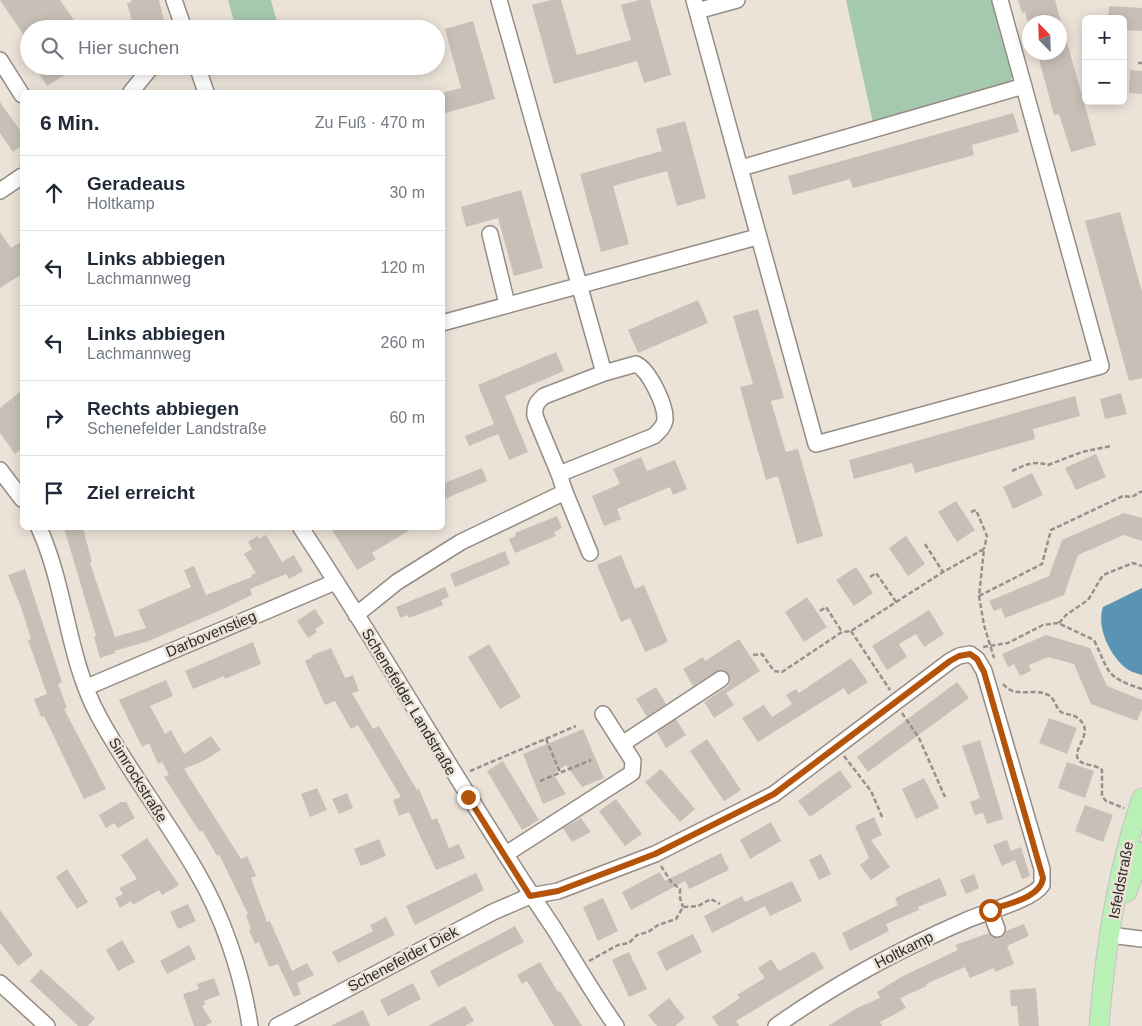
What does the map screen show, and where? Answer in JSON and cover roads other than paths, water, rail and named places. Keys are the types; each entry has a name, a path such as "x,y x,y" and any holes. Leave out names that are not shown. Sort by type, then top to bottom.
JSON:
{"main road":[{"name":"Isfeldstraße","path":"1099,1026 1103,979 1128,838 1142,798"},
{"name":"Isfeldstraße","path":"1110,935 1142,852"}],"street":[{"path":"174,0 181,20"},
{"path":"499,0 604,372"},
{"path":"737,0 696,5 741,168 757,237 816,444 1101,366 1000,0"},
{"path":"0,60 20,92"},
{"path":"133,90 145,75"},
{"path":"200,75 205,90"},
{"path":"741,168 1024,86"},
{"path":"0,191 20,177"},
{"path":"490,234 508,304"},
{"path":"445,322 757,237"},
{"path":"559,474 654,436 661,430 665,421 664,412 644,368 636,364 604,372 544,396 534,408 535,416 590,553"},
{"path":"0,470 20,497"},
{"path":"356,615 397,582 461,542 565,492"},
{"name":"Simrockstraße","path":"40,530 48,551 86,687 97,714 195,869 212,903 238,975 250,1026"},
{"name":"Schenefelder Landstraße","path":"303,530 455,777 506,854 530,896 616,1026"},
{"name":"Darbovenstieg","path":"86,687 335,582"},
{"name":"Schenefelder Diek","path":"277,1026 493,912 530,896 558,891 655,854 774,794 837,747 893,697 959,656 970,654 977,659 984,672 1042,869 1042,885 1040,889"},
{"path":"622,744 721,679"},
{"path":"506,854 632,773 633,761 603,714"},
{"name":"Holtkamp","path":"776,1026 871,967 935,934 1040,889"},
{"path":"990,910 997,928"},
{"path":"1110,935 1142,939"},
{"path":"0,983 47,1026"}],"water":[{"path":"1142,588 1142,675 1127,669 1115,657 1103,632 1101,615 1103,607"}]}
